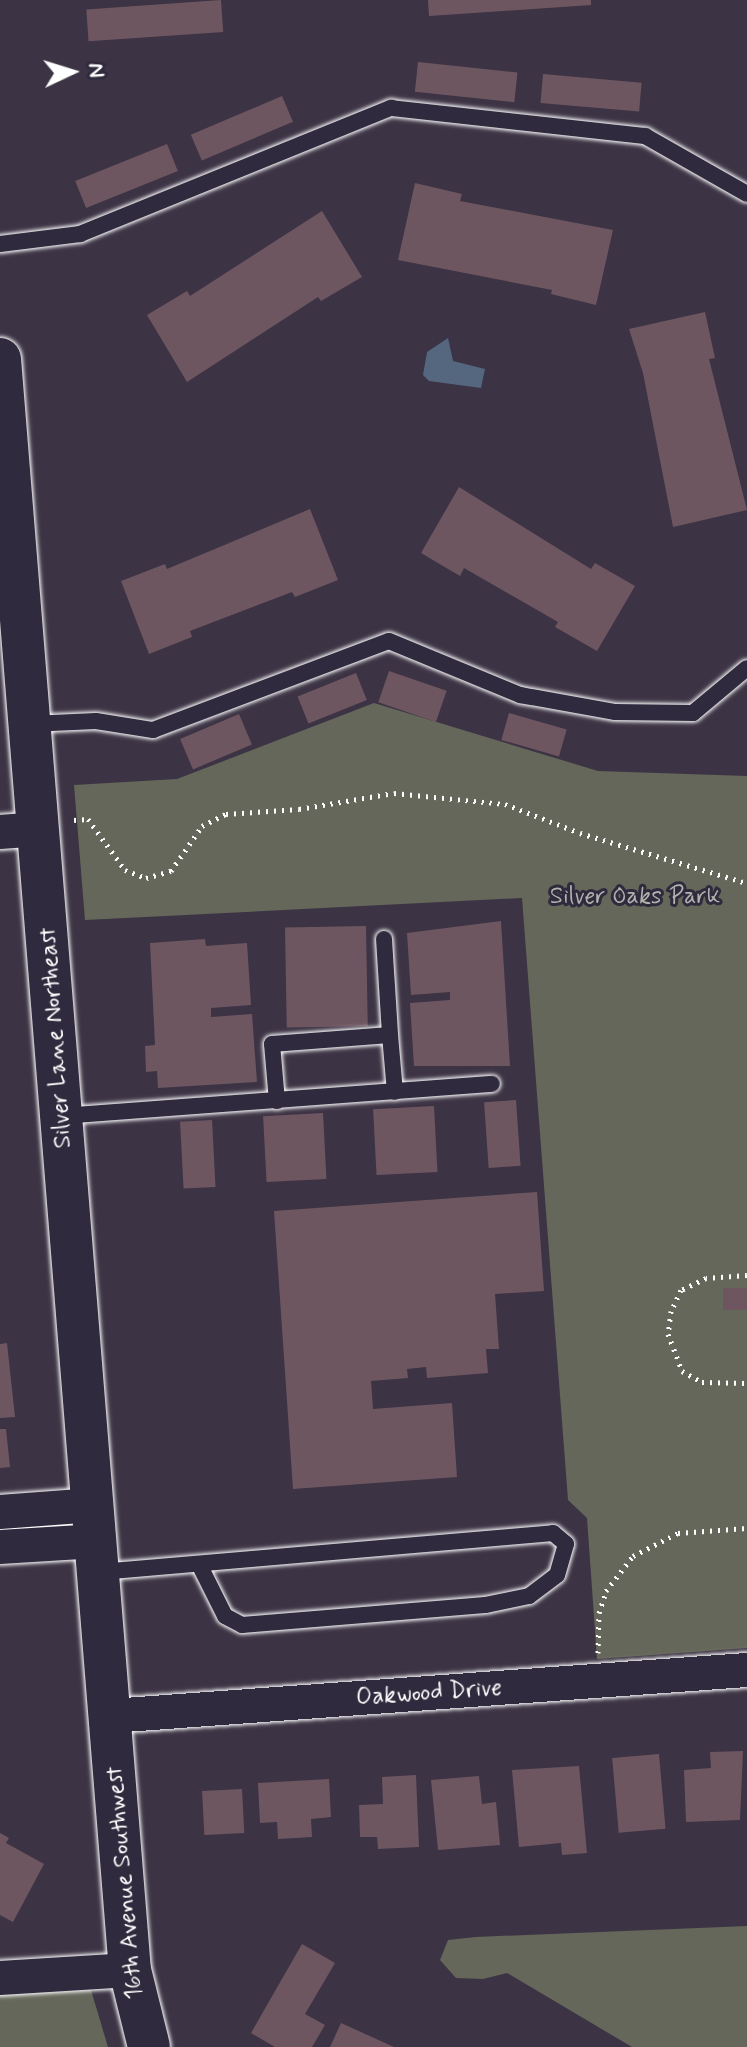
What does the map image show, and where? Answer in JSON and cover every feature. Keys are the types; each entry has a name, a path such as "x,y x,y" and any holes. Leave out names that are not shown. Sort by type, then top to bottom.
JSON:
{"street":[{"name":"Silver Lane Northeast","path":"1,377 111,1716"},
{"path":"0,1512 96,1539"},
{"path":"0,1547 96,1539"},
{"name":"Oakwood Drive","path":"111,1716 747,1670"},
{"name":"16th Avenue Southwest","path":"111,1716 130,1970 149,2047"},
{"path":"0,1978 130,1970"}],"lane":[{"path":"0,244 80,234 391,108 645,136 747,194"},
{"path":"30,724 96,721 153,730 389,641 520,695 615,712 693,713 747,668"},
{"path":"384,939 395,1092"},
{"path":"277,1101 272,1044 390,1035"},
{"path":"61,1116 492,1084"},
{"path":"96,1539 200,1566 417,1541 538,1533 553,1533 566,1544 557,1575 529,1596 485,1605 242,1625 225,1616 200,1566"}],"path":[{"path":"38,827 88,819 125,870 146,878 171,871 202,826 226,814 299,809 394,793 505,804 580,833 747,883"},
{"path":"747,1275 706,1278 681,1290 671,1311 668,1334 682,1371 702,1382 747,1383"},
{"path":"598,1654 603,1602 633,1556 678,1533 747,1528"}],"green space":[{"name":"Silver Oaks Park","path":"374,703 598,771 747,776 747,1648 597,1659 587,1518 568,1500 522,898 85,920 74,785 177,779"},
{"path":"747,1926 747,2047 632,2047 507,1973 483,1979 456,1978 440,1960 448,1940"},
{"path":"91,1990 108,2047 0,2047 0,1995"}],"water":[{"path":"448,338 453,361 485,369 481,388 429,381 423,375 427,352"}],"building":[{"path":"221,0 223,32 89,41 86,9"},
{"path":"428,0 591,0 591,5 429,16"},
{"path":"418,62 517,72 514,102 415,92"},
{"path":"543,74 642,83 639,112 540,103"},
{"path":"282,96 293,122 202,160 191,135"},
{"path":"167,144 178,171 86,208 75,181"},
{"path":"415,183 462,194 460,201 613,230 596,305 551,294 552,290 398,260"},
{"path":"322,211 362,277 321,301 318,297 187,382 147,315 187,291 190,296"},
{"path":"705,312 715,358 709,359 747,510 673,527 643,373 629,329"},
{"path":"459,487 591,569 595,563 635,586 597,651 555,627 558,622 464,568 460,576 421,553"},
{"path":"310,509 338,580 295,597 292,592 190,631 192,637 149,654 121,581 165,564 167,569"},
{"path":"389,671 447,691 436,722 378,702"},
{"path":"356,673 367,700 308,723 298,697"},
{"path":"509,713 567,730 559,756 501,740"},
{"path":"239,714 252,744 193,769 180,739"},
{"path":"501,921 510,1066 414,1066 410,1003 450,1000 450,992 411,995 407,933"},
{"path":"366,926 368,1026 287,1027 285,927"},
{"path":"205,939 206,946 247,943 251,1005 211,1008 211,1017 252,1014 257,1082 158,1088 157,1071 146,1072 145,1046 155,1045 150,943"},
{"path":"516,1100 521,1166 489,1168 484,1102"},
{"path":"434,1106 437,1172 377,1175 373,1109"},
{"path":"323,1113 326,1179 267,1182 263,1116"},
{"path":"212,1120 216,1187 184,1189 180,1122"},
{"path":"537,1192 544,1291 495,1294 499,1349 486,1349 488,1373 427,1378 426,1367 407,1369 408,1378 371,1381 373,1409 452,1403 457,1477 293,1489 274,1211"},
{"path":"723,1288 747,1288 747,1310 723,1310"},
{"path":"7,1343 15,1417 0,1418 0,1344"},
{"path":"0,1429 6,1429 10,1467 0,1468"},
{"path":"743,1751 740,1820 686,1822 684,1770 711,1768 710,1752"},
{"path":"659,1754 666,1829 619,1833 612,1758"},
{"path":"579,1766 587,1853 562,1855 561,1843 519,1847 512,1770"},
{"path":"416,1775 419,1847 378,1849 377,1837 360,1837 359,1805 383,1804 382,1777"},
{"path":"479,1776 482,1804 496,1802 500,1845 438,1850 431,1780"},
{"path":"329,1779 331,1817 311,1819 312,1837 278,1839 277,1822 260,1823 258,1783"},
{"path":"242,1789 244,1833 204,1835 202,1791"},
{"path":"0,1833 9,1838 6,1843 44,1864 13,1922 0,1915"},
{"path":"302,1944 335,1963 305,2014 325,2025 312,2047 275,2047 251,2033"},
{"path":"341,2023 394,2047 330,2047"}]}
